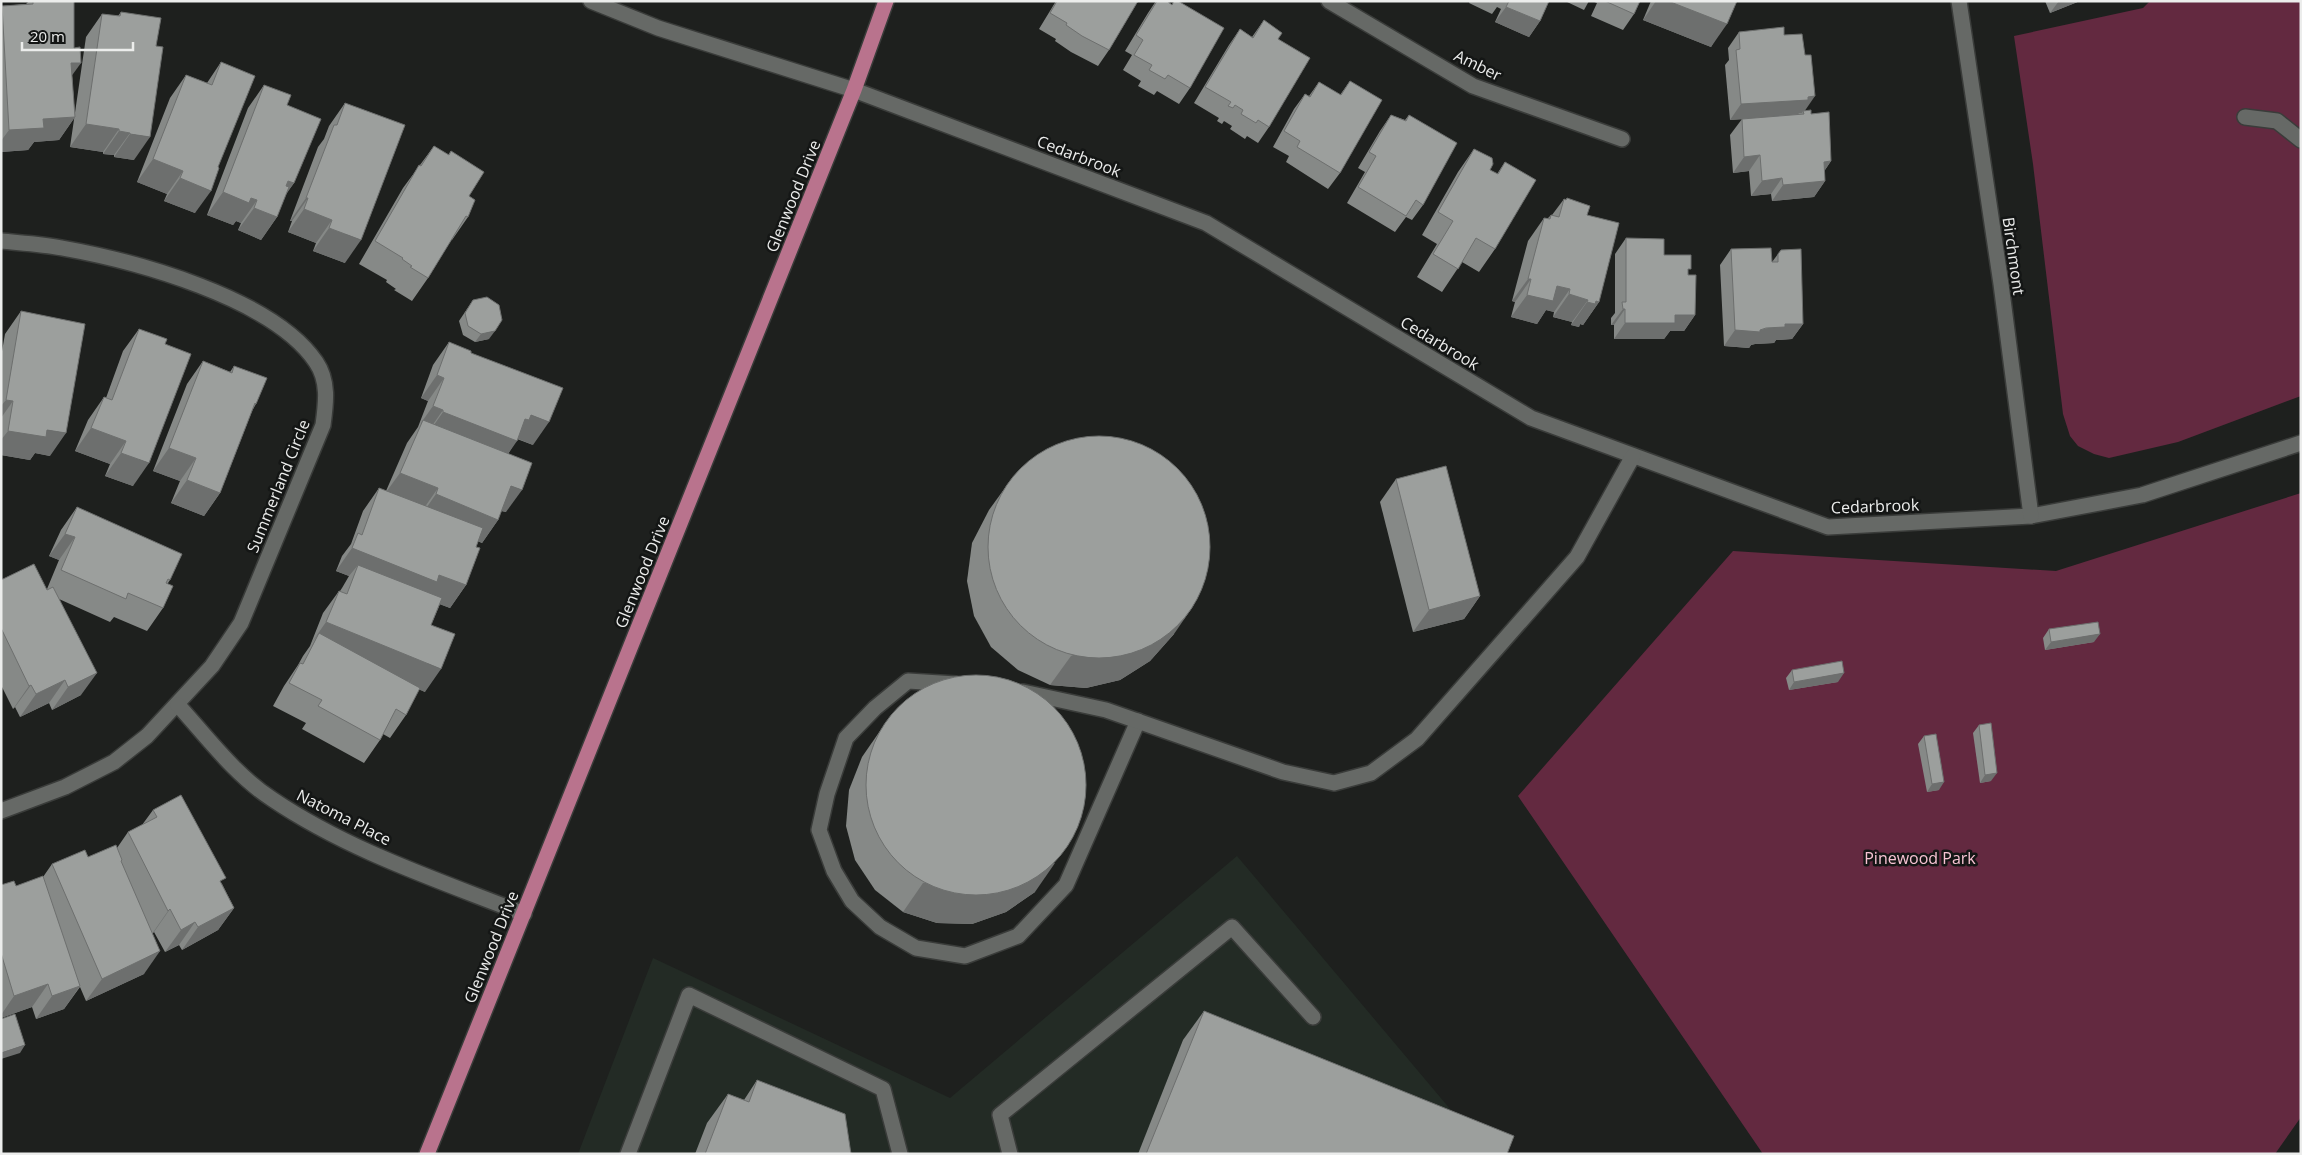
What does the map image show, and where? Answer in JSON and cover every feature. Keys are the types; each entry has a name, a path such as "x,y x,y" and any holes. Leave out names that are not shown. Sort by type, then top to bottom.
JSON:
{"main road":[{"name":"Glenwood Drive","path":"427,1154 854,90 886,1"}],"street":[{"name":"Cedarbrook","path":"591,1 658,28 854,90 1206,223 1531,418 1828,527 2031,516 2142,495 2301,443"},
{"name":"Amber","path":"1329,1 1473,86 1622,139"},
{"name":"Birchmont","path":"1959,1 2001,284 2031,516"},
{"path":"2245,117 2277,121 2301,140"},
{"name":"Summerland Circle","path":"1,241 61,248 128,263 206,288 273,321 297,340 317,364 327,392 323,425 241,623 212,666 178,705 146,736 114,762 64,787 1,811"},
{"path":"1009,691 1106,710 1283,772 1334,783 1371,773 1417,739 1577,557 1633,456"},
{"path":"974,686 908,681 875,708 846,738 827,794 819,830 834,871 852,900 880,927 916,948 965,956 1018,936 1066,885 1138,721"},
{"name":"Natoma Place","path":"178,705 238,771 271,799 352,845 524,914"},
{"path":"1010,1154 1000,1115 1232,927 1312,1017"},
{"path":"628,1154 689,996 883,1089 900,1154"}],"shaded area":[{"path":"1237,856 1488,1154 578,1154 653,958 950,1098"}],"green space":[{"path":"2150,1 2301,1 2301,396 2178,442 2109,458 2094,454 2078,446 2070,436 2063,414 2033,164 2014,36 2143,8"},
{"name":"Pinewood Park","path":"2301,493 2301,1117 2275,1154 1763,1154 1518,796 1733,551 2056,571"}],"building":[{"path":"33,1 74,1 74,48 80,47 81,63 71,63 75,117 43,119 44,128 9,130 2,6 33,4"},
{"path":"1057,1 1138,1 1109,50 1082,36 1066,25 1067,23 1050,13"},
{"path":"1157,1 1167,1 1172,5 1174,1 1178,1 1224,28 1190,88 1168,75 1165,79 1149,70 1152,65 1134,55 1143,40 1136,35"},
{"path":"1509,1 1549,1 1540,21 1506,7"},
{"path":"1605,1 1640,1 1634,14"},
{"path":"1668,1 1737,1 1727,24"},
{"path":"121,12 161,18 156,46 163,47 150,137 130,134 119,131 119,129 86,124 102,14 120,16"},
{"path":"1264,20 1282,33 1278,39 1310,58 1269,127 1258,120 1256,123 1241,114 1243,110 1235,105 1233,108 1228,106 1231,102 1205,87 1240,29 1253,38"},
{"path":"1784,27 1784,35 1802,34 1805,55 1811,55 1815,96 1808,97 1808,100 1741,104 1736,50 1740,49 1739,32"},
{"path":"221,62 255,76 218,167 211,191 180,178 183,171 153,159 186,75 212,85"},
{"path":"1350,81 1382,100 1340,173 1297,147 1300,141 1284,131 1305,94 1310,97 1319,82 1341,95"},
{"path":"264,85 291,95 287,105 321,119 294,183 288,181 286,186 289,187 277,217 254,208 257,200 251,198 249,203 223,192"},
{"path":"345,103 405,125 361,240 329,228 332,220 304,209 308,198 306,198 334,125 337,125"},
{"path":"1811,110 1811,114 1829,112 1831,161 1824,162 1825,181 1783,185 1782,178 1762,181 1760,155 1744,157 1742,119 1804,114 1803,111"},
{"path":"1391,115 1406,121 1409,115 1457,143 1423,205 1416,200 1406,216 1358,187 1376,156 1369,152"},
{"path":"434,146 449,155 451,151 484,172 469,196 475,200 468,217 466,216 428,278 410,267 412,266 403,258 375,241 419,165 421,166"},
{"path":"1474,149 1492,158 1493,164 1490,170 1498,174 1505,162 1536,180 1495,249 1476,238 1458,269 1433,254 1453,221 1438,212"},
{"path":"1567,198 1590,206 1587,215 1619,223 1599,302 1596,301 1595,304 1569,294 1570,289 1557,286 1553,301 1527,295 1531,279 1528,279 1544,218 1550,219 1551,215 1559,217 1564,199 1566,200"},
{"path":"1626,238 1664,239 1664,255 1691,255 1691,269 1688,269 1688,275 1696,275 1695,315 1675,315 1675,323 1625,323 1625,309 1623,309 1622,302 1626,302"},
{"path":"1771,248 1772,262 1778,262 1778,254 1781,250 1801,249 1803,324 1785,324 1785,327 1766,328 1760,330 1760,332 1735,330 1731,249"},
{"path":"487,297 499,305 502,320 495,331 481,334 468,326 465,313 473,300"},
{"path":"21,311 85,324 66,433 47,430 46,437 8,431 13,401 6,400"},
{"path":"139,329 167,339 165,344 191,354 149,463 121,453 126,441 91,428 104,397 112,400"},
{"path":"449,342 471,351 471,353 563,388 549,422 531,415 529,420 525,419 517,441 443,412 443,410 433,406 444,378 437,375"},
{"path":"203,361 232,373 234,366 267,378 255,403 220,493 187,480 196,458 169,448"},
{"path":"423,420 532,463 522,490 511,486 498,520 436,494 438,488 400,473"},
{"path":"1099,436 1131,441 1151,449 1177,469 1197,495 1205,515 1210,547 1205,579 1197,599 1177,625 1151,645 1131,653 1099,658 1067,653 1047,645 1021,625 1001,599 993,579 988,547 993,515 1001,495 1021,469 1047,449 1067,441"},
{"path":"1446,466 1480,596 1429,610 1396,479"},
{"path":"379,488 483,528 476,547 480,548 466,585 439,575 437,582 352,548 358,533 362,535"},
{"path":"77,507 182,554 170,580 168,579 166,583 173,586 163,608 128,593 126,599 61,570 75,537 65,534"},
{"path":"34,564 47,590 53,587 97,673 68,687 65,680 36,694 31,685 29,686 1,628 1,580"},
{"path":"358,565 442,598 431,625 455,634 441,669 326,622 339,591 347,594"},
{"path":"2098,622 2100,634 2051,642 2049,629"},
{"path":"319,633 420,688 406,715 396,709 380,740 318,706 322,700 289,683 300,663 303,664"},
{"path":"1842,661 1844,673 1794,682 1792,670"},
{"path":"976,675 997,677 1028,688 1054,707 1073,733 1084,764 1086,785 1084,806 1073,837 1054,863 1028,882 997,893 976,895 955,893 924,882 898,863 879,837 868,806 866,785 868,764 879,733 898,707 924,688 955,677"},
{"path":"1991,723 1997,773 1985,775 1979,725"},
{"path":"1936,734 1944,782 1932,784 1924,736"},
{"path":"181,795 226,878 220,881 234,908 198,927 195,922 181,930 170,909 168,911 128,832 157,817 153,810"},
{"path":"116,845 121,861 160,951 102,979 52,864 85,850 88,857"},
{"path":"43,876 80,986 52,996 48,984 14,996 1,953 1,885 14,881 16,886"},
{"path":"1204,1011 1514,1136 1507,1154 1146,1154"},
{"path":"15,1014 25,1045 1,1053 1,1019"},
{"path":"757,1080 845,1114 851,1154 705,1154 728,1094 749,1102"}]}
